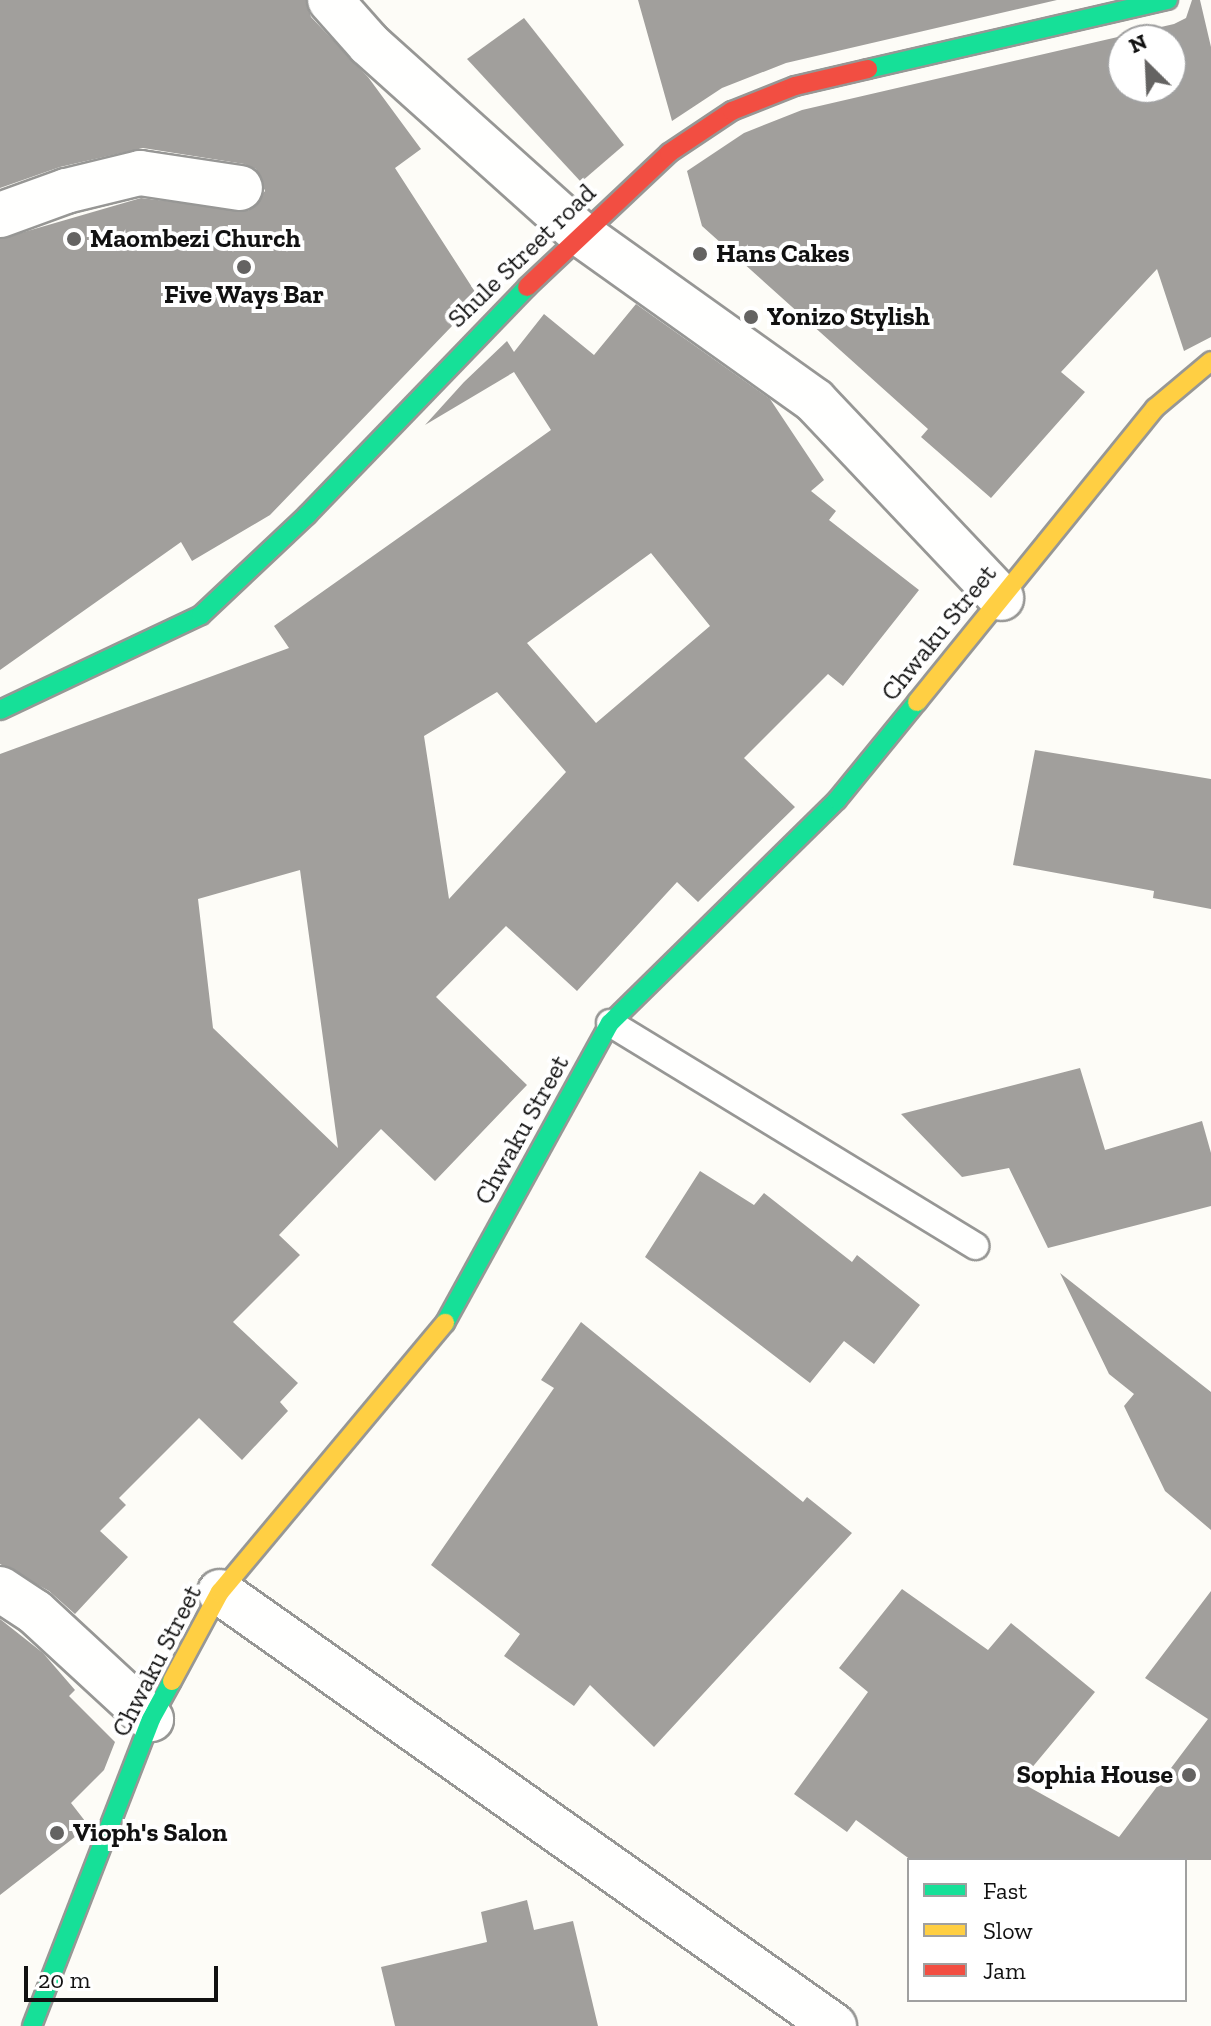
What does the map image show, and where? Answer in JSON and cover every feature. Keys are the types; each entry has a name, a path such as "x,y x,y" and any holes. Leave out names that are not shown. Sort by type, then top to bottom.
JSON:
{"main road":[{"name":"Shule Street road","path":"0,710 201,615 263,560 446,365 581,234 669,153 732,111 795,86 1168,0"},
{"name":"Chwaku Street","path":"32,2026 151,1719 220,1592 450,1317 610,1023 837,800 1155,408 1211,361"}],"street":[{"path":"330,0 369,44 581,234 815,401 1001,598"},
{"path":"0,215 66,191 140,173 240,188"},
{"path":"0,1589 35,1612 151,1719"},
{"path":"220,1592 834,2026"}],"lane":[{"path":"610,1023 975,1246"}],"building":[{"path":"0,0 306,0 311,17 368,77 421,149 395,168 479,298 270,515 192,561 181,542 0,670 0,239 141,198 248,211 265,191 256,169 244,164 143,148 60,167 0,188"},
{"path":"638,0 1057,0 786,63 722,88 672,121"},
{"path":"1192,0 1200,0 1211,47 1211,337 1184,351 1157,269 1061,372 1085,392 991,498 921,437 928,429 702,226 687,171 744,133 802,110 1107,39 1107,104 1187,104 1187,24 1174,24 1186,18"},
{"path":"524,18 624,145 581,182 467,59"},
{"path":"636,304 770,399 824,480 811,491 836,511 829,520 919,590 843,686 828,674 744,758 795,807 698,902 677,882 577,991 506,926 436,997 527,1085 435,1181 381,1129 279,1235 300,1255 233,1322 298,1383 280,1402 288,1411 242,1460 199,1418 119,1498 126,1505 100,1531 128,1557 75,1614 49,1591 0,1564 0,754 289,648 274,626 551,430 514,372 425,425 464,382 507,341 514,352 544,314 594,355","holes":["651,553 710,626 596,723 527,643","497,692 566,772 449,899 424,736","300,870 338,1148 213,1028 198,899"]},
{"path":"1035,750 1211,779 1211,909 1153,898 1154,891 1013,865"},
{"path":"1080,1068 1105,1150 1202,1121 1211,1153 1211,1206 1048,1248 1009,1168 962,1177 901,1114"},
{"path":"700,1171 754,1205 764,1193 852,1262 857,1255 920,1305 874,1364 844,1341 810,1383 645,1257"},
{"path":"1060,1273 1211,1392 1211,1530 1165,1491 1124,1406 1134,1394 1109,1374"},
{"path":"581,1322 803,1502 807,1497 852,1533 654,1747 590,1685 574,1706 504,1656 520,1634 431,1565 554,1388 541,1380"},
{"path":"902,1589 988,1650 1011,1623 1095,1692 1020,1782 1119,1837 1208,1719 1145,1678 1211,1591 1211,1860 908,1858 856,1820 847,1832 794,1794 868,1692 839,1668"},
{"path":"0,1619 43,1653 75,1690 69,1696 115,1742 104,1770 71,1803 85,1821 80,1833 0,1895"},
{"path":"527,1900 534,1930 573,1921 598,2026 395,2026 381,1967 487,1942 481,1912"}],"traffic: fast":[{"path":"868,69 1168,0"},
{"path":"0,710 201,615 307,515 527,287"},
{"path":"445,1323 610,1023 837,800 917,702"},
{"path":"32,2026 151,1719 172,1681"}],"traffic: slow":[{"path":"917,702 1155,408 1211,361"},
{"path":"172,1681 220,1592 445,1323"}],"traffic: jam":[{"path":"527,287 669,153 732,111 795,86 868,69"}],"place":[{"name":"Maombezi Church","path":"74,239"},
{"name":"Hans Cakes","path":"700,254"},
{"name":"Five Ways Bar","path":"244,267"},
{"name":"Yonizo Stylish","path":"751,317"},
{"name":"Sophia House","path":"1189,1775"},
{"name":"Vioph's Salon","path":"57,1833"}]}
